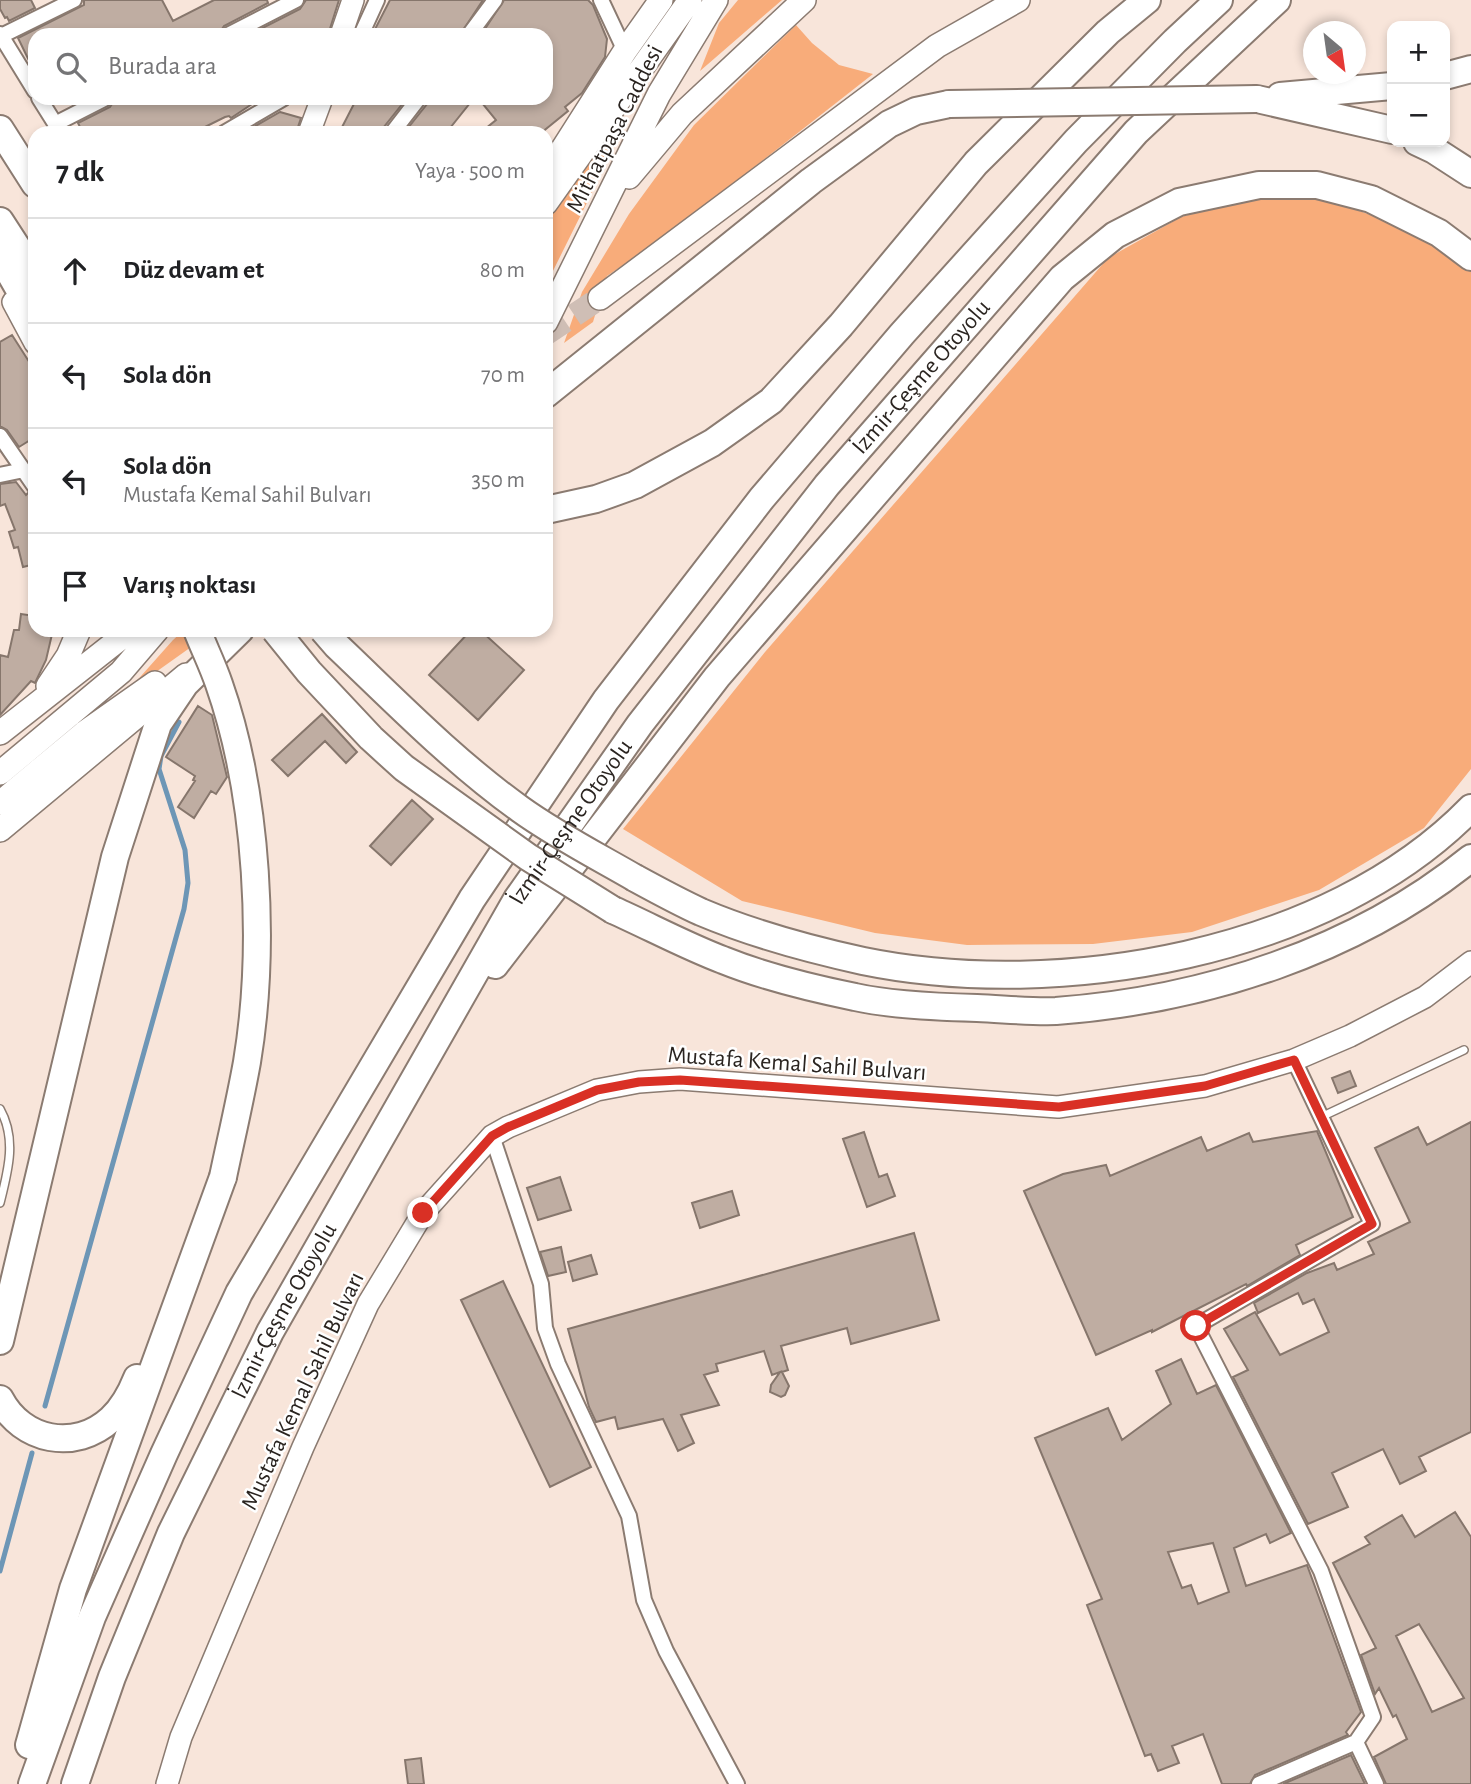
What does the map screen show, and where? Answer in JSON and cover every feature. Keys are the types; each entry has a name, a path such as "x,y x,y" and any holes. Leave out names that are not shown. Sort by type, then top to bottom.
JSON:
{"highway":[{"path":"553,508 596,499 635,485 712,443 771,401 841,326 976,163 1108,32 1147,0"},
{"name":"İzmir-Çeşme Otoyolu","path":"32,1784 92,1617 239,1293 472,899 606,700 762,498 902,334 1076,141 1219,0"},
{"name":"İzmir-Çeşme Otoyolu","path":"75,1784 112,1677 171,1533 270,1332 517,899 633,734 827,485 1136,132 1277,0"},
{"path":"1450,75 1471,69"},
{"path":"553,388 811,181 889,124 916,111 949,104 1257,99 1387,86"},
{"path":"1257,99 1387,129"},
{"path":"0,129 28,173"},
{"path":"1425,147 1471,174"},
{"path":"435,1044 717,677 1062,278 1115,235 1179,202 1259,185 1317,185 1371,199 1438,233 1471,257"},
{"path":"0,221 28,264"},
{"path":"0,256 28,305"},
{"path":"20,1784 73,1589 223,1177 247,1060 256,967 255,888 249,815 234,738 219,684 200,637"},
{"path":"0,1341 115,857 158,724 185,684 232,637"},
{"path":"281,637 317,681 371,738 404,768 566,883 613,909 723,961 859,998 951,1007 1053,1011 1137,1002 1219,983 1293,959 1342,939 1395,912 1435,887 1471,858"},
{"path":"329,637 428,732 521,810 635,878 700,911 761,934 865,961 958,973 1045,974 1126,966 1195,953 1282,927 1333,906 1379,881 1450,830 1471,808"},
{"path":"0,1399 17,1422 34,1433 54,1438 73,1439 86,1435 112,1419 129,1396 178,1288 223,1177"}],"main road":[{"path":"343,28 353,0"},
{"path":"553,165 625,51 662,0"},
{"name":"Mithatpaşa Caddesi","path":"553,193 690,0"},
{"name":"Mithatpaşa Caddesi","path":"553,308 659,94 716,0"},
{"path":"607,203 682,114 804,0"},
{"path":"600,298 937,46 1018,0"},
{"path":"312,126 319,105"},
{"path":"553,146 579,126"},
{"path":"0,279 28,329"},
{"path":"38,701 68,656 76,637"},
{"path":"0,733 122,637"},
{"path":"121,672 152,637"},
{"path":"0,773 162,637"},
{"path":"0,803 84,733 165,676 228,637"},
{"path":"0,830 231,637"},
{"name":"Mustafa Kemal Sahil Bulvarı","path":"167,1784 181,1737 303,1447 368,1304 423,1213 492,1136 523,1119 597,1090 639,1082 680,1080 1059,1107 1205,1086 1294,1060 1350,1036 1425,997 1471,962"}],"street":[{"path":"28,79 1,35 74,0"},
{"path":"242,28 296,0"},
{"path":"364,28 377,0"},
{"path":"474,28 495,0"},
{"path":"601,0 625,51"},
{"path":"43,105 56,126"},
{"path":"63,126 95,105"},
{"path":"236,126 272,105"},
{"path":"397,126 414,105"},
{"path":"0,436 28,476"},
{"path":"0,475 24,470"},
{"path":"1259,1784 1356,1742 1373,1717 1321,1571 1196,1326 1372,1224 1294,1060"},
{"path":"492,1136 541,1284 545,1328 558,1364 629,1516 644,1600 666,1651 737,1784"},
{"path":"1356,1742 1376,1784"}],"lane":[{"path":"1321,1116 1464,1050"},
{"path":"0,1109 10,1135 0,1203"}],"shaded area":[{"path":"738,0 782,0 700,71 719,23"},
{"path":"796,25 812,43 839,65 873,74 669,234 607,276 593,322 564,343 582,292 629,214 694,125"},
{"path":"615,121 624,128 553,271 553,207"},
{"path":"1312,194 1407,228 1471,268 1471,769 1424,828 1319,890 1192,932 1093,944 967,945 875,933 742,901 623,829 765,652 1108,258 1181,217 1239,200"},
{"path":"176,637 205,637 125,694"}],"building":[{"path":"0,0 31,0 35,8 9,21 0,9"},
{"path":"84,0 162,0 173,21 214,0 267,0 268,3 223,28 38,28 84,5"},
{"path":"306,0 339,0 330,28 263,28 300,9"},
{"path":"390,0 483,0 465,28 376,28"},
{"path":"504,0 588,0 593,5 607,39 605,57 582,93 565,107 568,111 550,126 489,126 496,120 484,105 553,105 553,28 486,28"},
{"path":"28,33 28,59 18,38"},
{"path":"250,105 231,118 225,117 207,126 80,126 78,123 110,107"},
{"path":"353,105 401,105 385,126 343,126"},
{"path":"426,105 468,105 452,126 410,126"},
{"path":"280,112 301,118 298,126 255,126"},
{"path":"12,335 28,360 28,441 19,447 7,430 0,426 0,342"},
{"path":"16,482 26,495 28,493 28,566 23,567 18,547 14,548 9,532 15,530 5,504 0,506 0,484"},
{"path":"21,614 28,615 28,637 51,637 46,660 35,683 31,681 0,715 0,655 8,657 14,630 19,630"},
{"path":"464,637 488,637 524,670 478,720 429,675"},
{"path":"198,706 212,715 227,777 216,794 211,791 194,818 178,807 195,781 195,776 166,757"},
{"path":"322,714 357,752 346,763 325,741 288,776 272,760"},
{"path":"412,800 433,819 391,865 370,846"},
{"path":"1350,1071 1356,1086 1338,1093 1332,1078"},
{"path":"1471,1122 1471,1432 1419,1457 1426,1471 1400,1484 1383,1449 1332,1473 1348,1507 1308,1524 1233,1377 1248,1370 1224,1329 1255,1312 1280,1355 1329,1332 1314,1299 1303,1304 1298,1293 1258,1313 1254,1303 1307,1273 1334,1263 1337,1270 1374,1254 1368,1242 1410,1222 1375,1148 1418,1127 1427,1145"},
{"path":"1317,1131 1353,1217 1296,1245 1300,1255 1247,1286 1246,1284 1152,1332 1096,1355 1024,1191 1063,1174 1106,1165 1110,1176 1201,1137 1207,1151 1249,1133 1253,1142"},
{"path":"864,1132 879,1177 887,1174 895,1196 867,1207 843,1139"},
{"path":"560,1177 571,1210 538,1220 527,1188"},
{"path":"732,1191 739,1215 700,1228 692,1203"},
{"path":"914,1233 939,1320 851,1344 847,1328 781,1346 788,1370 782,1372 789,1386 781,1397 770,1392 771,1385 780,1372 772,1375 764,1351 716,1364 718,1371 704,1375 719,1405 681,1415 694,1443 678,1451 663,1419 618,1429 615,1417 596,1422 589,1407 568,1329"},
{"path":"561,1247 566,1272 548,1276 540,1252"},
{"path":"591,1255 597,1274 573,1281 568,1262"},
{"path":"503,1281 591,1467 550,1487 461,1300"},
{"path":"1181,1359 1197,1394 1216,1385 1291,1533 1270,1543 1266,1534 1234,1548 1246,1586 1307,1565 1361,1712 1346,1732 1348,1735 1255,1775 1250,1784 1222,1784 1203,1734 1172,1746 1179,1763 1158,1771 1151,1754 1145,1756 1087,1605 1102,1599 1035,1438 1108,1408 1122,1440 1171,1404 1156,1371","holes":["1213,1543 1229,1592 1198,1604 1191,1585 1182,1588 1168,1552"]},
{"path":"1455,1512 1471,1537 1471,1784 1386,1784 1374,1757 1407,1739 1379,1688 1375,1694 1361,1655 1376,1648 1333,1563 1370,1544 1365,1537 1402,1515 1415,1537","holes":["1419,1624 1464,1698 1432,1712 1396,1636"]},
{"path":"1351,1755 1365,1784 1283,1784"},
{"path":"421,1758 424,1784 408,1784 405,1760"}],"waterway":[{"path":"45,1406 184,909 188,883 185,850 159,769 161,756 179,722"},
{"path":"0,1571 32,1453"}],"tunnel":[{"path":"553,329 600,298"}],"route":[{"path":"423,1213 492,1136 523,1119 597,1090 639,1082 680,1080 1059,1107 1205,1086 1294,1060 1372,1224 1196,1326"}]}
